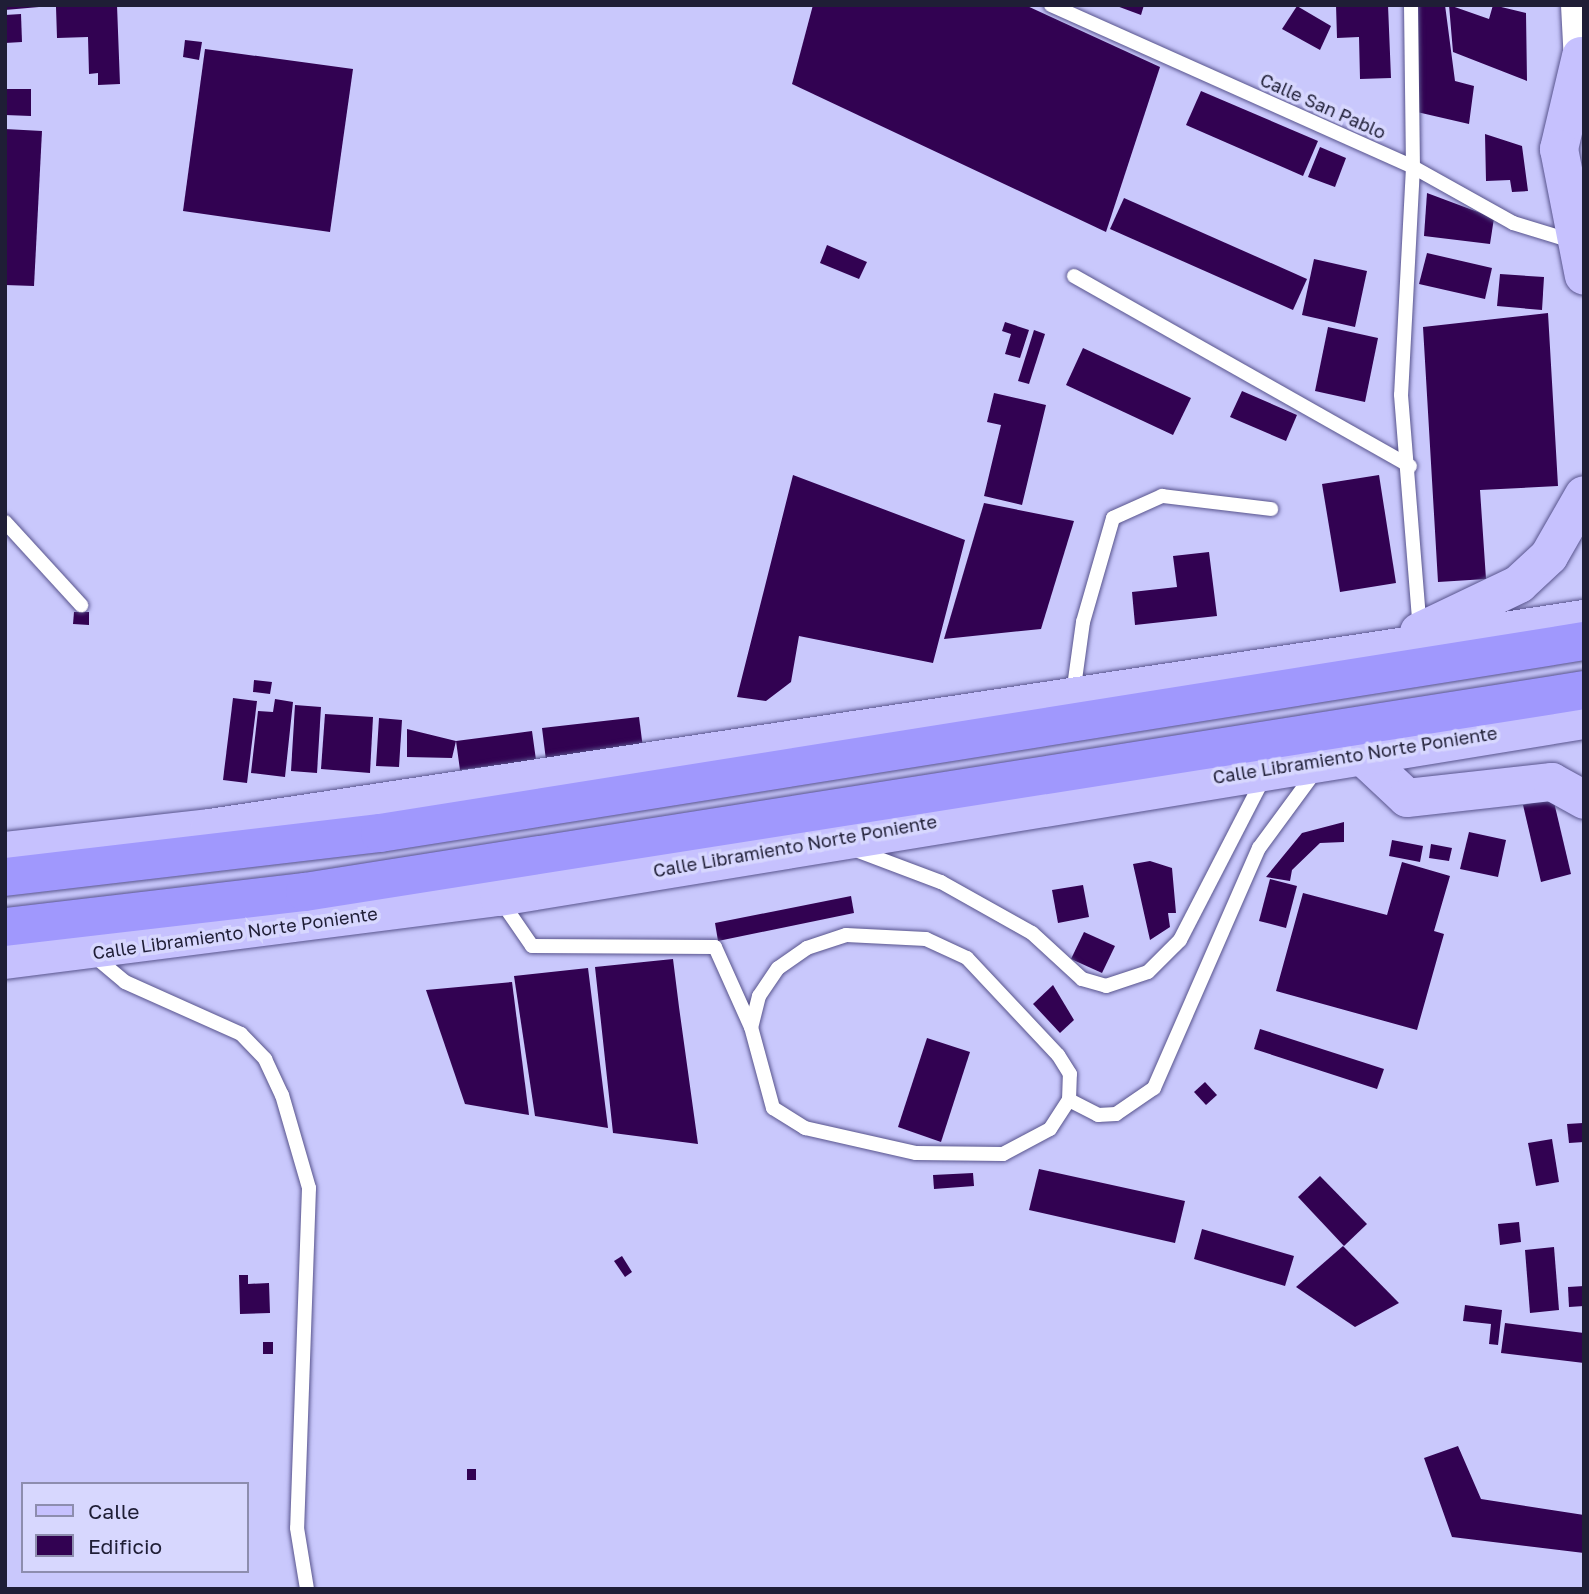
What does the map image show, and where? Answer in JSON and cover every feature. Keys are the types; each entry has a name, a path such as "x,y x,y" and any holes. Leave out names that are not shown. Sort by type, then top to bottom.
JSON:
{"highway":[{"path":"5,877 380,833 1584,641"},
{"name":"Calle Libramiento Norte Poniente","path":"5,927 305,892 1584,690"}],"main road":[{"path":"1580,5 1582,69 1559,149 1581,260"},
{"path":"1375,652 1518,584 1549,556 1584,495"},
{"path":"5,851 211,828 1584,619"},
{"name":"Calle Libramiento Norte Poniente","path":"5,960 90,953 499,897 1269,767 1584,720"},
{"path":"1343,757 1407,798 1552,782 1584,800"}],"lane":[{"name":"Calle San Pablo","path":"1051,5 1413,167 1581,260"},
{"path":"1411,5 1413,167 1401,395 1409,466 1420,632"},
{"path":"1074,276 1409,466"},
{"path":"1072,698 1083,622 1113,518 1162,496 1271,509"},
{"path":"5,522 81,605"},
{"path":"1069,1100 1098,1115 1116,1114 1154,1088 1259,848 1343,757"},
{"path":"828,840 941,882 1032,933 1082,978 1106,986 1148,972 1180,940 1269,767"},
{"path":"499,897 532,946 715,947 751,1027 773,1108 805,1128 859,1144 958,1156 1003,1154 1050,1129 1069,1100 1070,1074 1058,1055 967,958 926,939 846,935 807,948 778,968 759,996 751,1027"},
{"path":"90,953 125,982 241,1034 265,1059 282,1095 309,1188 297,1528 307,1589"}],"building":[{"path":"5,5 39,5 39,7 5,10"},
{"path":"117,5 120,84 98,85 98,73 89,74 88,37 57,38 56,7"},
{"path":"813,5 1025,5 1160,67 1106,232 792,84"},
{"path":"1114,5 1144,5 1141,15"},
{"path":"1336,5 1388,5 1391,78 1360,79 1359,37 1337,38"},
{"path":"1415,5 1445,5 1455,81 1474,86 1469,124 1417,112"},
{"path":"1449,5 1489,19 1493,5 1526,13 1527,81 1453,52"},
{"path":"1297,6 1331,26 1320,50 1282,29"},
{"path":"21,14 22,42 5,43 5,15"},
{"path":"185,40 202,42 199,60 183,57"},
{"path":"205,49 353,69 330,232 183,211"},
{"path":"5,89 31,89 31,116 5,115"},
{"path":"1201,91 1318,141 1303,176 1186,125"},
{"path":"5,129 42,131 34,286 5,285"},
{"path":"1485,134 1522,146 1528,191 1512,192 1510,180 1486,181"},
{"path":"1320,147 1346,158 1335,187 1308,177"},
{"path":"1427,193 1494,218 1490,244 1424,236"},
{"path":"1124,198 1307,279 1293,310 1110,229"},
{"path":"827,245 867,262 859,279 820,263"},
{"path":"1427,253 1492,268 1485,299 1419,284"},
{"path":"1314,259 1367,271 1355,327 1302,315"},
{"path":"1500,274 1544,277 1542,310 1497,306"},
{"path":"1548,313 1558,486 1480,490 1486,579 1438,582 1423,327"},
{"path":"1005,322 1029,330 1020,358 1005,354 1011,334 1002,331"},
{"path":"1328,327 1378,338 1365,402 1315,391"},
{"path":"1034,330 1045,334 1029,384 1018,381"},
{"path":"1083,348 1191,398 1173,435 1066,385"},
{"path":"1242,391 1297,415 1286,441 1230,417"},
{"path":"994,393 1046,405 1022,505 984,496 1001,425 987,422"},
{"path":"793,475 965,540 933,663 799,636 791,682 766,701 737,697"},
{"path":"1379,475 1396,583 1340,592 1322,484"},
{"path":"984,503 1074,521 1041,629 944,639"},
{"path":"1209,552 1217,616 1135,625 1132,592 1177,587 1173,556"},
{"path":"74,612 89,612 89,625 73,624"},
{"path":"254,680 272,682 270,694 253,692"},
{"path":"233,698 257,701 247,783 223,780"},
{"path":"275,699 293,702 285,777 251,773 258,711 273,712"},
{"path":"295,705 321,707 317,773 291,771"},
{"path":"325,714 373,717 370,773 321,769"},
{"path":"639,717 643,748 546,760 542,728"},
{"path":"379,718 402,720 399,767 376,766"},
{"path":"407,729 456,741 452,758 407,757"},
{"path":"532,731 536,760 460,770 456,741"},
{"path":"1553,798 1571,874 1541,882 1523,805"},
{"path":"1344,822 1344,842 1320,843 1292,870 1290,881 1266,877 1302,833"},
{"path":"1469,832 1506,840 1498,877 1460,869"},
{"path":"1392,840 1423,846 1420,862 1389,856"},
{"path":"1431,844 1452,848 1449,861 1429,858"},
{"path":"1150,861 1172,868 1176,913 1168,913 1170,927 1150,940 1133,864"},
{"path":"1402,862 1450,876 1434,931 1444,934 1417,1030 1276,991 1303,893 1387,915"},
{"path":"1270,879 1297,886 1286,928 1259,921"},
{"path":"1083,885 1089,917 1058,923 1052,890"},
{"path":"851,896 854,913 718,941 715,923"},
{"path":"1084,932 1115,946 1102,973 1071,959"},
{"path":"673,959 698,1144 613,1133 595,967"},
{"path":"588,968 608,1128 535,1116 514,976"},
{"path":"512,982 529,1115 465,1104 426,990"},
{"path":"1053,985 1074,1020 1060,1033 1033,1004"},
{"path":"1260,1029 1384,1069 1377,1089 1254,1049"},
{"path":"927,1038 970,1052 941,1142 898,1127"},
{"path":"1205,1082 1217,1095 1206,1105 1194,1092"},
{"path":"1583,1123 1584,1142 1569,1143 1567,1124"},
{"path":"1552,1139 1559,1182 1536,1186 1528,1143"},
{"path":"1039,1169 1185,1201 1175,1243 1029,1210"},
{"path":"973,1173 974,1186 934,1189 933,1175"},
{"path":"1320,1176 1367,1224 1344,1246 1298,1197"},
{"path":"1519,1222 1521,1242 1500,1245 1498,1224"},
{"path":"1202,1229 1294,1256 1285,1286 1194,1259"},
{"path":"1343,1246 1399,1303 1355,1327 1296,1287"},
{"path":"1554,1247 1559,1310 1530,1313 1525,1250"},
{"path":"622,1256 632,1272 625,1277 614,1261"},
{"path":"239,1275 248,1275 248,1284 269,1283 270,1313 240,1314"},
{"path":"1584,1286 1584,1306 1569,1307 1568,1287"},
{"path":"1465,1305 1502,1310 1498,1345 1489,1344 1491,1324 1463,1321"},
{"path":"1505,1323 1584,1333 1584,1363 1501,1353"},
{"path":"263,1342 273,1342 273,1354 263,1354"},
{"path":"1458,1446 1481,1499 1584,1515 1584,1553 1452,1537 1424,1458"},
{"path":"467,1469 476,1469 476,1480 467,1480"}]}
